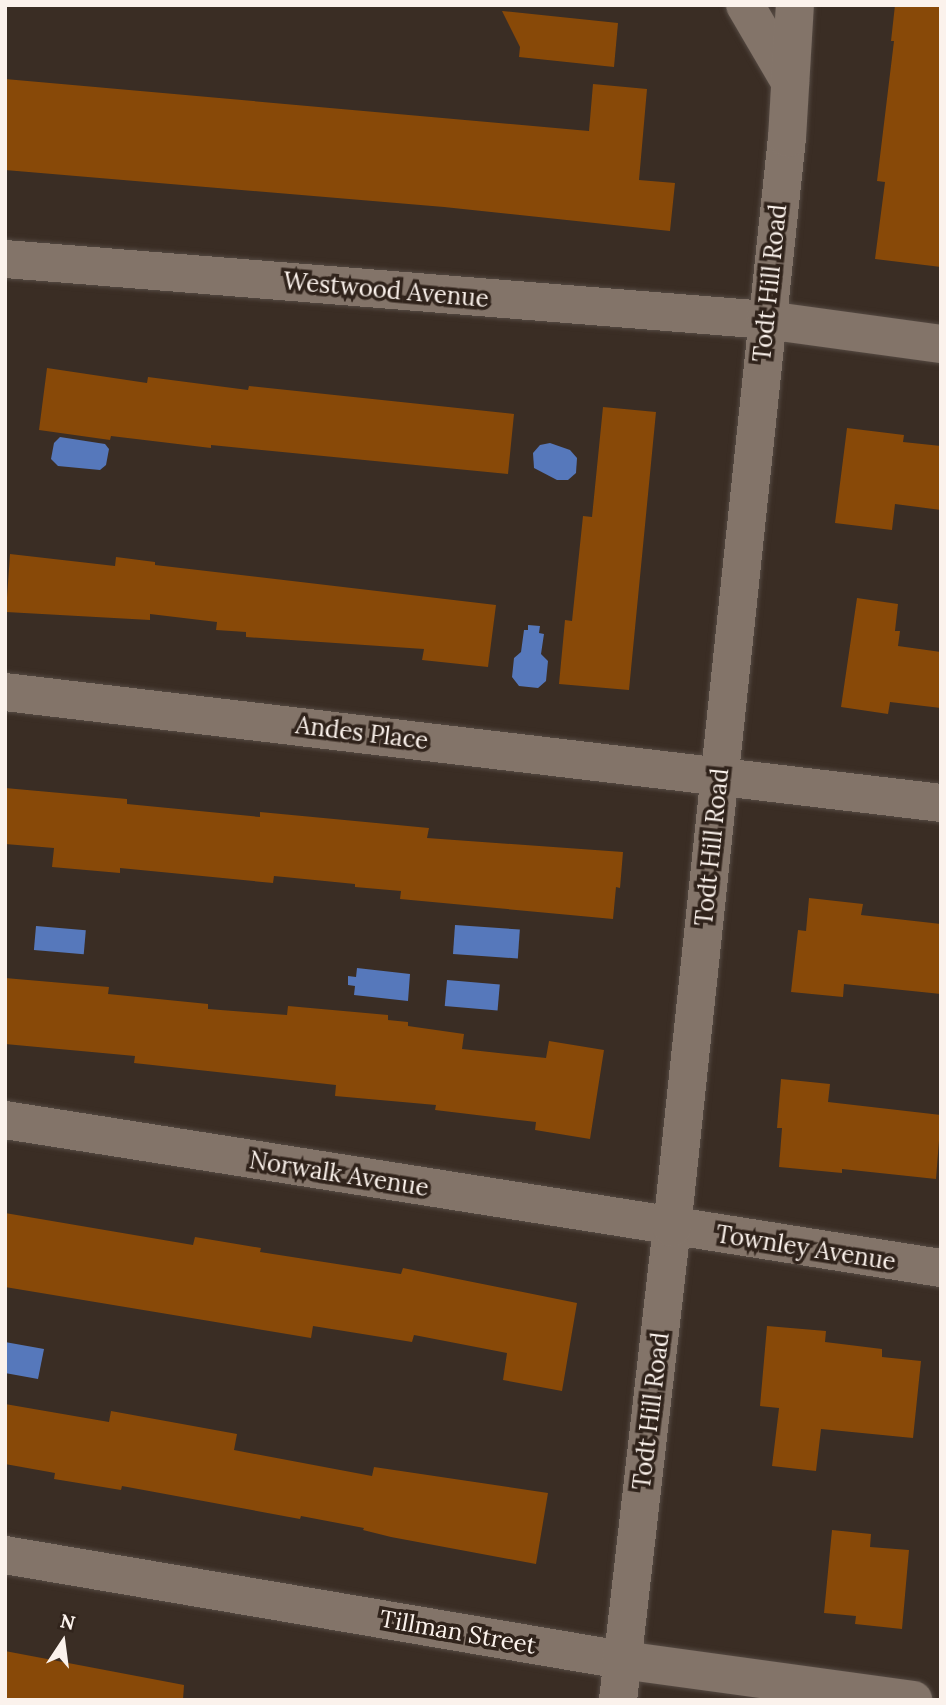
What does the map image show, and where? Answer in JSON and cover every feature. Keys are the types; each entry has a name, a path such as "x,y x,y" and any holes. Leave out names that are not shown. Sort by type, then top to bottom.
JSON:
{"street":[{"path":"745,5 790,82"},
{"name":"Todt Hill Road","path":"618,1700 672,1228 790,82 795,5"},
{"name":"Westwood Avenue","path":"5,259 766,320 941,344"},
{"name":"Andes Place","path":"5,692 719,774 941,803"},
{"name":"Norwalk Avenue","path":"5,1120 672,1228"},
{"name":"Townley Avenue","path":"672,1228 941,1268"},
{"name":"Tillman Street","path":"5,1555 622,1660 913,1700"}],"water":[{"path":"60,437 105,444 109,449 106,465 100,470 58,466 51,459 54,443"},
{"path":"550,443 570,450 577,458 576,473 568,480 557,480 534,468 533,453 540,445"},
{"path":"528,625 540,626 539,633 544,634 541,654 548,661 546,681 538,688 519,686 512,677 514,658 521,652 524,630 528,630"},
{"path":"455,925 520,930 518,958 453,954"},
{"path":"36,926 86,930 84,954 34,950"},
{"path":"357,968 410,974 408,1001 354,995 355,986 348,985 348,976 356,977"},
{"path":"447,980 500,985 498,1011 445,1006"},
{"path":"5,1342 44,1349 38,1379 5,1373"}],"building":[{"path":"895,5 941,5 941,267 875,259 885,182 877,181 894,41 891,41"},
{"path":"502,11 618,23 614,67 519,57 520,47"},
{"path":"5,79 589,131 593,84 647,89 639,180 675,183 670,231 444,207 5,170"},
{"path":"47,368 147,383 148,377 248,390 249,386 514,414 508,474 211,445 211,448 111,436 110,440 39,430"},
{"path":"603,407 656,412 629,690 559,684 565,620 572,621 583,516 592,517"},
{"path":"847,428 904,435 903,442 941,446 941,510 895,504 892,530 835,523"},
{"path":"10,554 115,566 116,557 155,562 155,565 496,605 488,667 422,660 424,649 246,637 246,632 216,630 217,622 150,614 150,620 6,612"},
{"path":"857,598 898,604 895,631 900,631 898,646 941,652 941,708 890,702 888,714 841,707"},
{"path":"5,788 127,799 127,804 260,817 260,812 429,828 427,838 623,852 620,888 616,887 613,919 400,899 401,891 274,876 273,883 120,868 120,873 52,867 54,848 5,844"},
{"path":"809,898 863,904 861,915 941,924 941,994 844,984 843,997 791,992 798,930 806,931"},
{"path":"5,978 109,987 108,994 208,1004 208,1009 287,1015 288,1006 388,1015 388,1020 408,1022 408,1026 464,1034 462,1049 546,1058 549,1041 604,1050 590,1139 535,1130 536,1122 435,1110 436,1105 335,1096 336,1085 134,1063 135,1056 5,1044"},
{"path":"781,1079 830,1084 828,1102 941,1115 936,1179 842,1169 842,1173 779,1167 782,1128 777,1128"},
{"path":"5,1213 193,1245 195,1237 261,1248 260,1252 401,1274 403,1268 577,1303 562,1391 503,1380 507,1353 414,1335 412,1342 313,1326 311,1338 5,1287"},
{"path":"767,1326 826,1331 825,1342 882,1349 882,1357 921,1361 913,1438 821,1429 816,1471 772,1466 779,1408 760,1406"},
{"path":"5,1404 109,1422 111,1411 237,1434 234,1450 372,1476 374,1467 548,1493 536,1564 391,1537 363,1530 364,1528 301,1516 300,1519 122,1486 121,1490 54,1479 55,1473 5,1464"},
{"path":"832,1530 871,1534 870,1547 909,1550 902,1629 855,1624 856,1616 824,1613"},
{"path":"5,1651 184,1685 183,1700 5,1700"}]}
